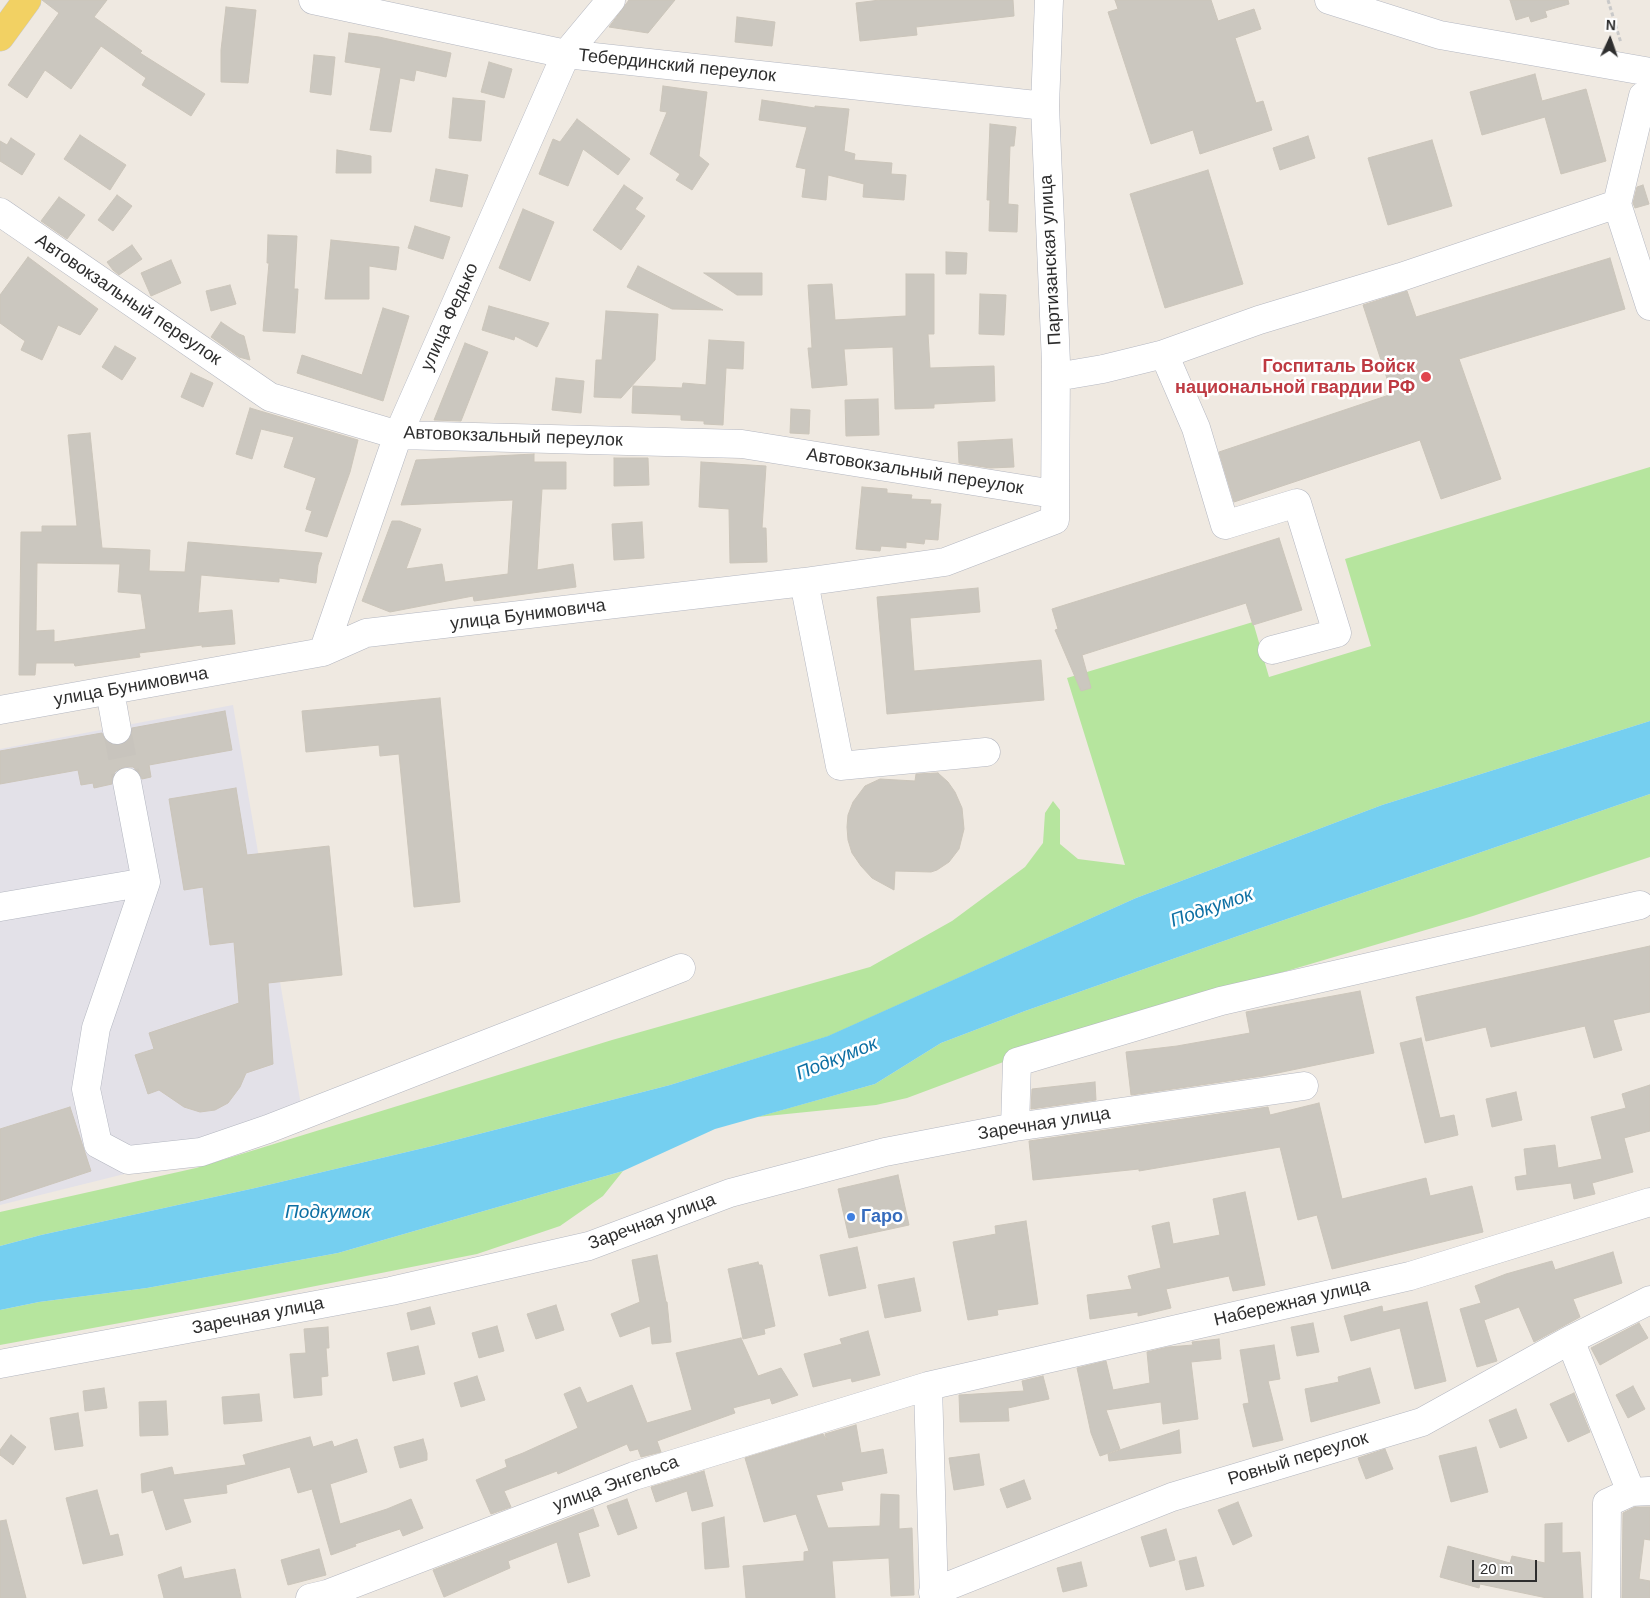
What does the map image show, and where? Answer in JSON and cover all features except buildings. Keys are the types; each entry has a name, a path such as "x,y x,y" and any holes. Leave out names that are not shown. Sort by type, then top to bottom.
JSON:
{"main road":[{"path":"0,37 27,0"}],"street":[{"name":"Тебердинский переулок","path":"313,0 566,54 1045,106"},
{"name":"улица Федько","path":"323,652 398,435 566,54 611,0"},
{"name":"Партизанская улица","path":"1049,0 1045,106 1056,378 1054,507"},
{"path":"1329,0 1440,35 1643,88 1617,204 1650,306"},
{"path":"1056,378 1164,354 1259,320 1401,277 1617,204"},
{"name":"Автовокзальный переулок","path":"0,212 270,397 398,435 742,444 1054,507"},
{"path":"1164,354 1196,428 1225,525 1297,504 1337,633 1272,650"},
{"name":"улица Бунимовича","path":"0,710 323,652 366,633 804,582 945,562 1054,507"},
{"path":"804,582 840,766 986,752"},
{"path":"110,691 117,730"},
{"path":"127,782 146,882 96,1028 86,1088 98,1144 128,1160 201,1152 268,1129 680,968"},
{"path":"0,908 146,882"},
{"path":"1014,1127 1017,1062 1221,1001 1640,905"},
{"name":"Заречная улица","path":"0,1364 391,1291 589,1246 730,1193 885,1152 1014,1127 1304,1086"},
{"name":"Набережная улица","path":"928,1386 1410,1276 1650,1202"},
{"name":"Ровный переулок","path":"934,1595 1172,1497 1422,1422 1570,1340 1650,1300"},
{"path":"1570,1340 1640,1492 1607,1503 1606,1598"},
{"path":"928,1386 934,1595"},
{"name":"улица Энгельса","path":"310,1598 327,1594 634,1476 928,1386"}],"path":[{"path":"1608,0 1643,88"}],"shaded area":[{"path":"233,705 305,1129 0,1205 0,749"}],"green space":[{"path":"1650,467 1650,721 1382,805 1136,898 829,1036 670,1085 432,1146 0,1246 0,1212 196,1168 612,1040 870,967 952,921 1025,867 1043,843 1045,813 1053,801 1060,810 1060,844 1078,859 1125,865 1067,678 1253,622 1269,677 1371,646 1345,559"},
{"path":"1650,794 1650,857 1473,916 1097,1027 907,1098 876,1105 757,1117 875,1084 941,1043 1025,1011"},
{"path":"623,1171 603,1196 560,1226 477,1254 240,1301 0,1345 0,1310 39,1302 147,1288 338,1253"}],"water":[{"name":"Подкумок","path":"1650,721 1650,794 1025,1011 941,1043 875,1084 715,1129 623,1171 338,1253 147,1288 39,1302 0,1310 0,1246 432,1146 670,1085 828,1036 1136,898 1382,805"}],"tunnel":[{"path":"117,730 127,782"}],"place":[{"name":"Госпиталь Войск национальной гвардии РФ","path":"1426,377"},
{"name":"Гаро","path":"851,1217"}]}
